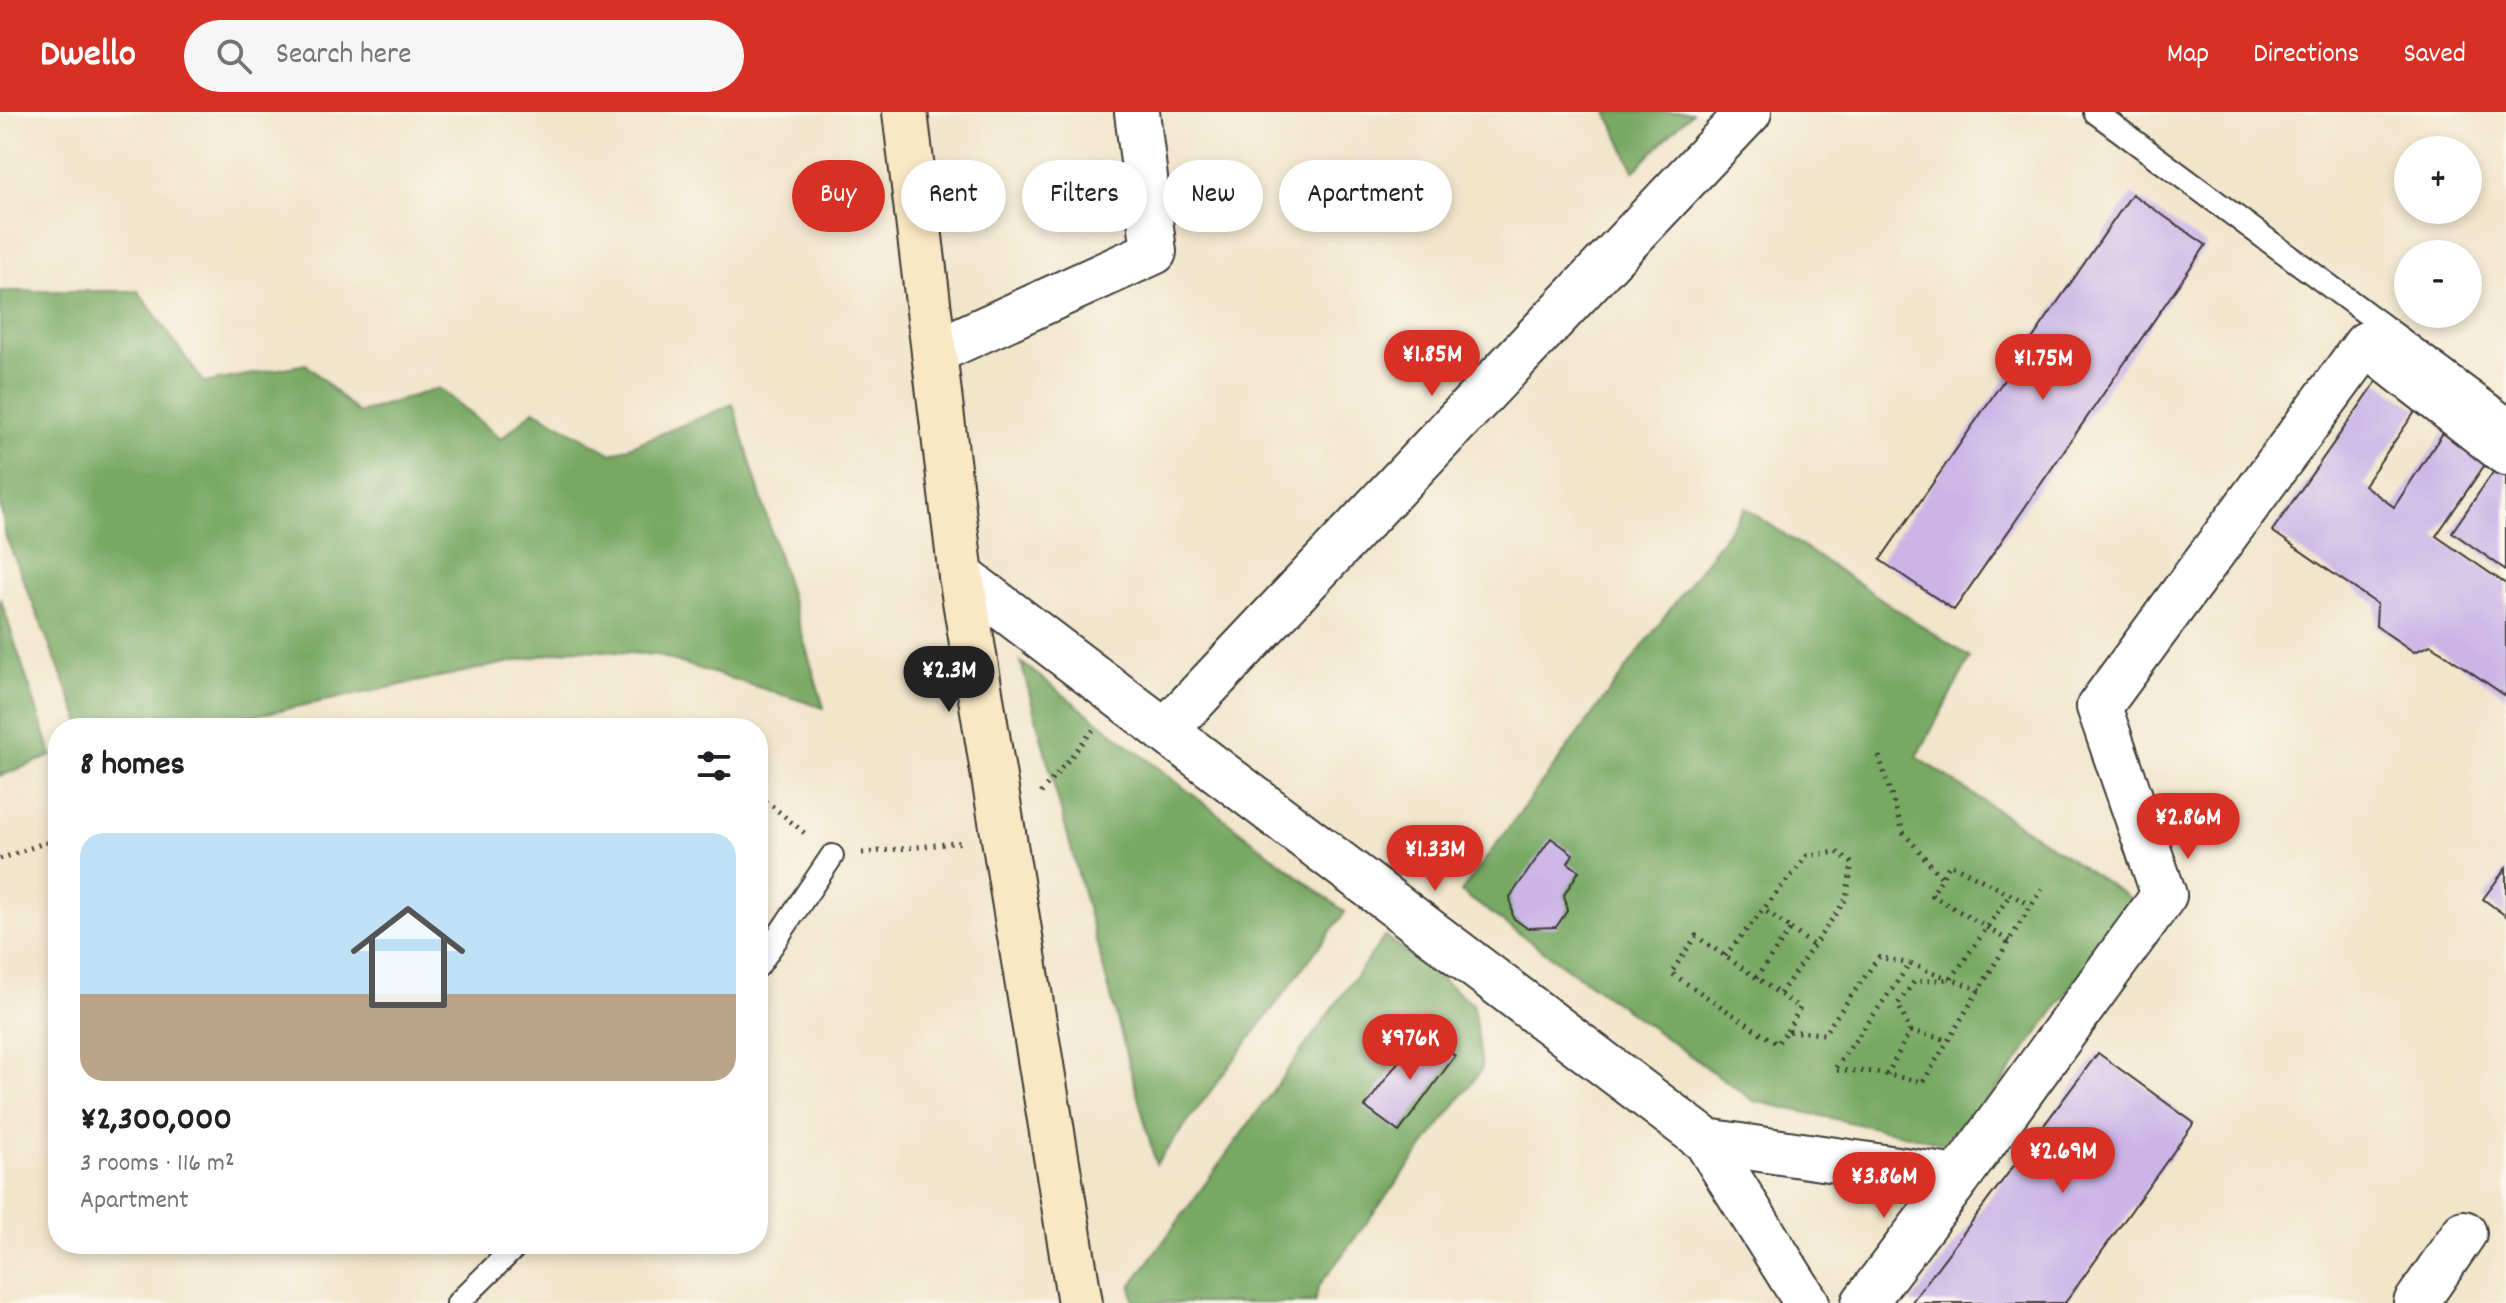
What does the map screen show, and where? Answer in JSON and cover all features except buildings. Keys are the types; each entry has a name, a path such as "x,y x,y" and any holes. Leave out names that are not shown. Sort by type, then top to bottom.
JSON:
{"street":[{"path":"905,112 961,576 1080,1303"},
{"path":"934,352 1154,252 1137,112"},
{"path":"1165,731 1749,112"},
{"path":"1864,1303 2164,895 2099,707 2366,344 2506,453"},
{"path":"961,576 1706,1141 1807,1303"},
{"path":"1706,1141 1958,1178"},
{"path":"2416,1303 2464,1233"}],"lane":[{"path":"2095,112 2506,417"},
{"path":"768,951 832,856"},
{"path":"458,1303 508,1254"}],"path":[{"path":"768,804 832,856 1004,837 1120,697"},
{"path":"1879,756 1903,832 1942,878"},
{"path":"0,859 48,842"},
{"path":"1725,956 1807,856 1837,852 1852,863 1846,899 1780,994"},
{"path":"2009,941 1932,895 1950,864 2031,905"},
{"path":"1910,964 1834,1070 1923,1082 2045,884"},
{"path":"1951,979 2010,895"},
{"path":"1763,909 1814,946"},
{"path":"1756,978 1791,929"},
{"path":"1696,936 1725,956 1800,1008 1777,1044 1671,973 1696,936"},
{"path":"1787,1031 1824,1034 1879,957 1910,964 1980,990"},
{"path":"1898,1004 1914,982 1951,979"},
{"path":"1891,991 1910,1031"},
{"path":"1910,1031 1948,1040"},
{"path":"1887,1075 1910,1031"}],"green space":[{"path":"1607,112 1692,112 1634,171"},
{"path":"0,291 138,291 204,383 306,364 358,413 439,388 501,439 534,410 612,454 733,404 824,708 656,655 574,649 243,718 79,718 6,537 0,504"},
{"path":"1745,508 1970,658 1917,757 2134,901 1956,1146 1754,1101 1461,892"},
{"path":"0,597 48,744 48,758 0,776"},
{"path":"1021,662 1345,912 1156,1164"},
{"path":"1385,936 1473,1004 1482,1069 1319,1286 1314,1303 1134,1303 1131,1286"}]}
